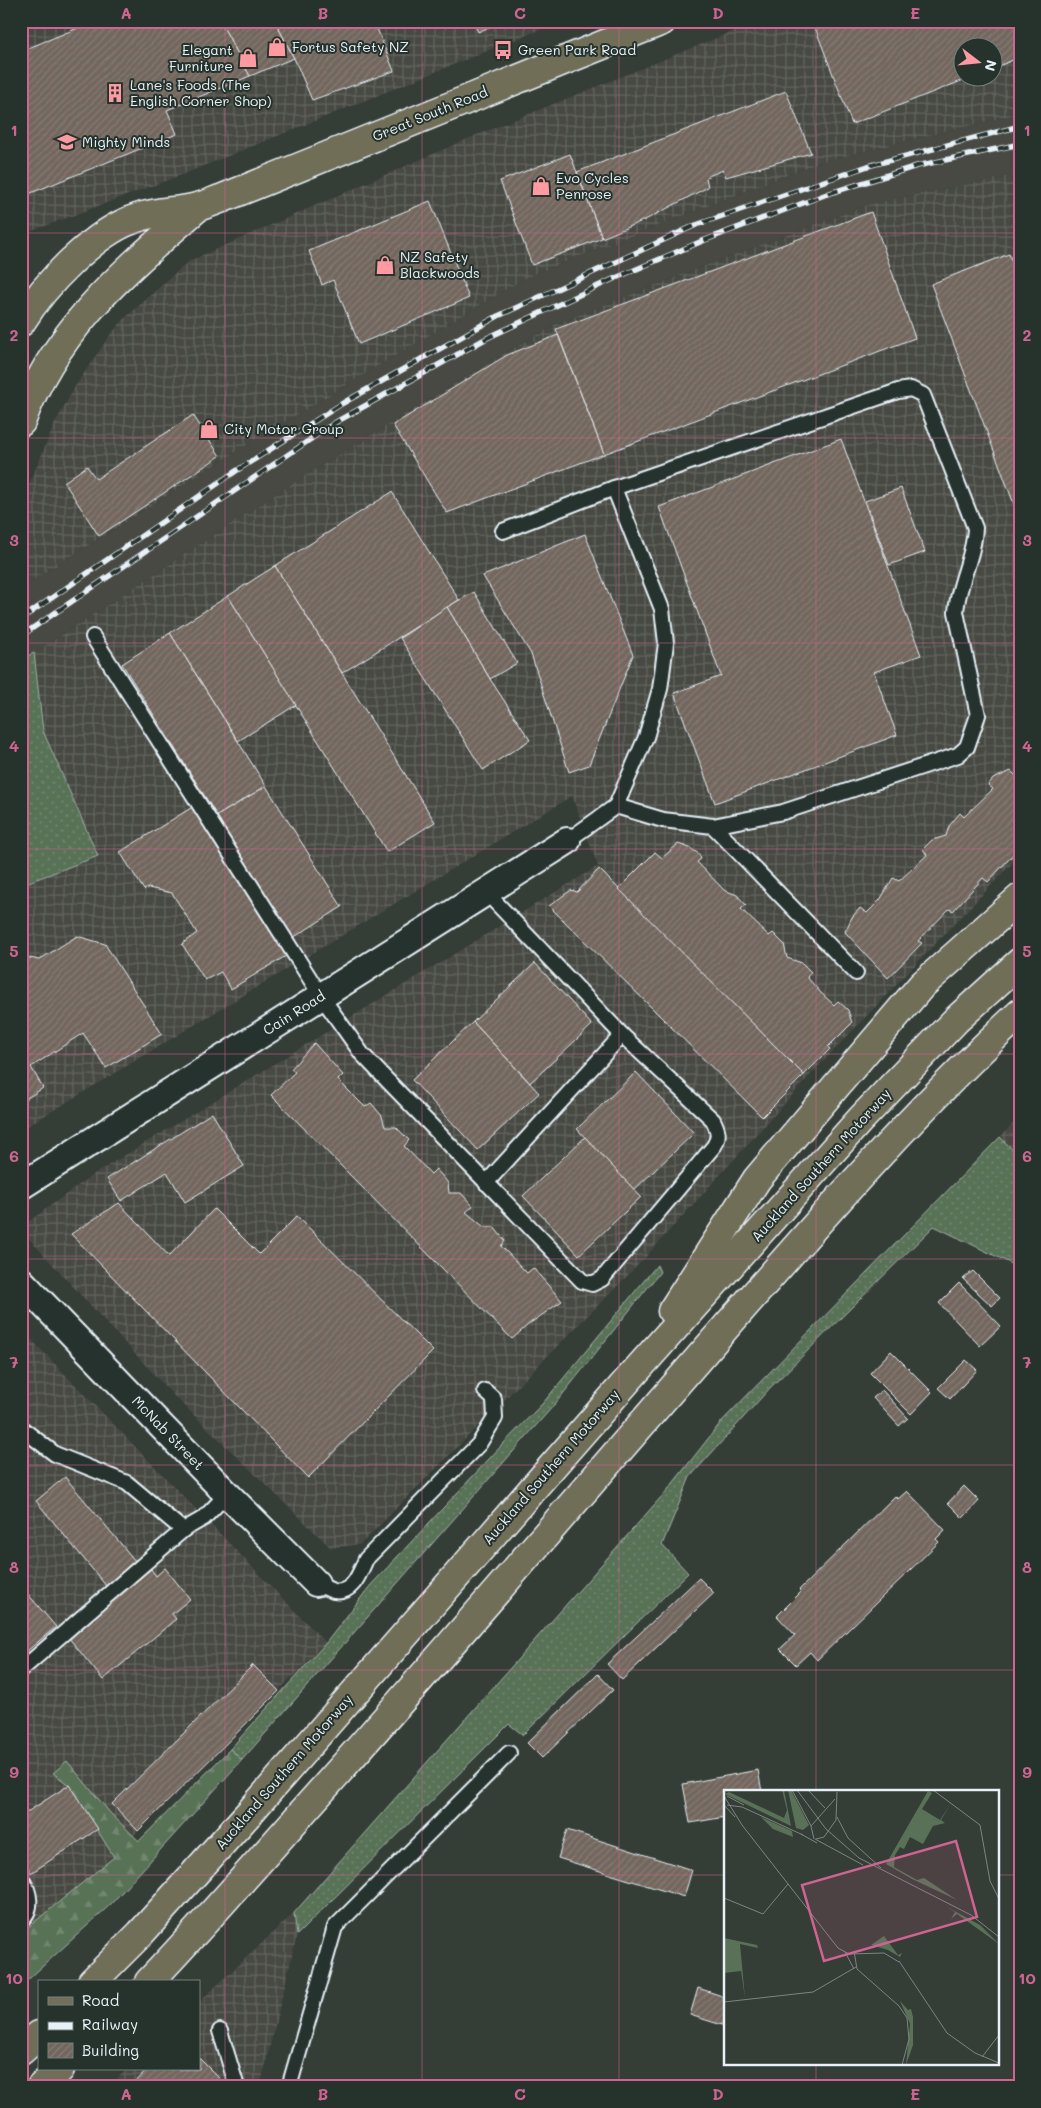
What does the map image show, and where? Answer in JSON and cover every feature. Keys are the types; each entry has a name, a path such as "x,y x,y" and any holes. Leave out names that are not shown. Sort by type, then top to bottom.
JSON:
{"main road":[{"name":"Great South Road","path":"26,310 68,264 106,233 136,218 198,207 662,21"},
{"name":"Great South Road","path":"21,422 40,378 79,319 138,258 198,207"},
{"path":"627,1381 757,1179 922,985 1020,898"},
{"name":"Auckland Southern Motorway","path":"94,1980 140,1934 250,1812 627,1381 860,1120 956,1020 1020,962"},
{"path":"151,1980 395,1709 566,1509 849,1186 966,1063 1020,1013"},
{"path":"966,1063 1020,1042"},
{"path":"21,2051 38,2036"},
{"path":"41,2087 59,2070"}],"street":[{"name":"Cain Road","path":"21,1186 567,841"},
{"name":"McNab Street","path":"25,1291 316,1583"}],"lane":[{"path":"503,531 614,488 889,395 911,389 923,395 975,528 974,541 957,600 956,612 978,714 968,747 958,755 783,812 713,826 662,820 616,806"},
{"path":"567,841 616,806 646,737 660,689 666,643 662,609 614,488"},
{"path":"93,636 321,996 362,1054 582,1281 592,1284 602,1279 714,1146 718,1133 713,1120 622,1035 486,892"},
{"path":"713,826 856,972"},
{"path":"486,1183 622,1035"},
{"path":"316,1583 336,1592 347,1589 356,1582 366,1559 479,1444 494,1418 494,1399 485,1391"},
{"path":"21,1428 55,1454 127,1483 183,1530"},
{"path":"21,1670 183,1530 204,1518 227,1494"},
{"path":"289,2087 335,1928 509,1752"},
{"path":"21,1878 27,1886 30,1902 26,1916 21,1920"},
{"path":"220,2031 237,2087"}],"shaded area":[{"path":"21,21 561,21 184,174 21,235"},
{"path":"759,21 1020,21 1020,113 820,162 527,277 248,444 21,588 21,510 27,489 56,421 76,385 110,335 125,318 189,261 474,136"},
{"path":"1020,113 1020,174 870,204 558,323 502,355 290,485 34,653 21,659 21,588 248,444 527,277 820,162"},
{"path":"1020,174 1020,855 815,1070 640,1263 361,1544 331,1548 172,1394 21,1230 21,1227 91,1176 598,866 572,796 21,1130 21,886 98,856 43,731 34,653 290,485 502,355 558,323 870,204"},
{"path":"1020,1117 1020,1157 1000,1137"},
{"path":"21,1329 326,1643 138,1831 21,1955"},
{"path":"294,1913 297,1935 260,2087 109,2087 126,2070 200,2070 200,2001"}],"green space":[{"path":"34,653 43,731 98,856 21,885 21,659"},
{"path":"1000,1137 1020,1157 1020,1268 934,1226 770,1388 690,1477 662,1545 688,1573 523,1735 509,1724 297,1935 294,1913 670,1487 722,1421"},
{"path":"657,1265 660,1272 555,1404 242,1760 230,1749 326,1643 370,1586 543,1403"},
{"path":"230,1749 242,1760 111,1904 21,1986 21,1933 114,1857 69,1785 53,1773 67,1761 111,1814 139,1841"}],"building":[{"name":"Lane's Foods (The English Corner Shop)","path":"95,21 220,21 250,76 167,110 177,134 21,197 21,51"},
{"path":"220,21 275,21 294,58 250,76"},
{"path":"275,21 374,21 394,71 312,100 294,58"},
{"path":"473,21 503,21 478,32"},
{"path":"824,21 1020,21 1020,57 1004,64 1004,38 954,38 954,84 852,124 814,25"},
{"path":"786,91 811,153 726,177 723,170 706,177 708,187 647,219 602,238 577,172"},
{"path":"570,154 602,238 532,265 500,181"},
{"name":"NZ Safety Blackwoods","path":"430,201 469,298 359,344 333,280 322,285 309,251"},
{"path":"871,212 915,338 604,454 556,329"},
{"path":"1009,254 1020,282 1020,520 931,284"},
{"path":"558,335 604,454 447,513 393,425 507,355"},
{"path":"193,415 220,456 99,536 64,482 87,466 96,479"},
{"path":"841,439 921,655 874,672 897,735 715,803 674,693 721,676 659,507"},
{"path":"901,488 925,552 889,565 865,501"},
{"path":"392,492 459,600 342,673 275,566"},
{"path":"585,534 633,655 589,765 569,772 531,654 483,576"},
{"path":"275,566 435,822 387,852 228,596"},
{"path":"474,592 517,663 490,679 447,607"},
{"path":"228,596 296,705 238,741 170,633"},
{"path":"447,607 490,679 530,740 483,770 400,638"},
{"path":"170,633 266,786 217,816 122,664"},
{"path":"1011,771 1020,780 1020,847 988,882 983,878 953,911 949,909 918,941 922,943 888,978 845,932 852,917 860,908 867,913 880,900 893,878 899,881 927,855 923,849 932,840 946,836 949,826 960,813 964,817 993,789 988,785 993,779"},
{"path":"266,786 342,907 291,939 217,816"},
{"path":"194,806 286,956 231,989 221,972 205,980 182,944 197,933 172,893 148,888 144,890 120,852"},
{"path":"678,844 690,848 699,854 701,859 697,862 724,890 737,895 746,905 741,909 769,936 773,933 784,944 787,958 802,963 811,972 807,977 820,992 834,1005 838,1001 848,1010 852,1023 804,1075 618,889 655,852 662,858"},
{"path":"599,869 804,1075 762,1117 549,906 571,890 577,892"},
{"path":"77,936 105,944 162,1034 106,1068 83,1033 31,1067 43,1088 21,1102 21,956 39,960"},
{"path":"535,963 592,1025 530,1083 473,1022"},
{"path":"473,1022 539,1093 478,1150 412,1080"},
{"path":"314,1043 343,1075 338,1080 365,1107 371,1103 382,1116 385,1127 396,1127 409,1140 404,1146 431,1174 436,1169 448,1183 449,1193 461,1193 473,1206 466,1212 484,1227 494,1227 505,1241 501,1246 527,1273 533,1268 562,1301 529,1324 512,1339 271,1095 295,1072 291,1069"},
{"path":"636,1072 694,1133 634,1190 577,1129"},
{"path":"212,1113 244,1166 185,1202 167,1172 121,1201 107,1179"},
{"path":"585,1137 641,1197 579,1255 523,1196"},
{"path":"119,1203 169,1256 214,1209 259,1254 297,1216 433,1351 308,1478 71,1234"},
{"path":"973,1271 1000,1298 992,1306 963,1279"},
{"path":"959,1283 1001,1326 980,1346 939,1303"},
{"path":"891,1351 932,1392 911,1414 870,1373"},
{"path":"966,1360 977,1370 950,1399 938,1388"},
{"path":"882,1390 908,1418 899,1426 873,1398"},
{"path":"65,1477 136,1562 107,1587 36,1501"},
{"path":"964,1486 979,1501 963,1518 948,1503"},
{"path":"907,1491 945,1530 936,1539 939,1542 817,1660 810,1652 796,1665 780,1649 795,1635 777,1616 801,1592 799,1590 895,1496 898,1499"},
{"path":"165,1568 190,1599 172,1614 176,1619 103,1680 68,1637 151,1569 156,1576"},
{"path":"699,1578 714,1593 622,1680 607,1664"},
{"path":"21,1586 56,1627 21,1656"},
{"path":"253,1665 279,1691 138,1831 112,1804"},
{"path":"598,1674 613,1690 542,1758 527,1743"},
{"path":"758,1770 762,1790 724,1790 724,1817 690,1823 683,1784"},
{"path":"69,1785 98,1829 31,1873 21,1858 21,1816"},
{"path":"567,1830 692,1870 684,1897 558,1858"},
{"path":"698,1988 724,1997 724,2026 690,2015"},
{"path":"200,2059 228,2087 131,2087 147,2070 200,2070"}],"railway":[{"path":"21,619 236,471 343,403 498,316 696,225 868,166 1020,126"},
{"path":"21,636 336,422 487,338 611,280 700,242 827,194 917,166 1020,144"}],"place":[{"name":"Fortus Safety NZ","path":"277,47"},
{"name":"Green Park Road","path":"503,50"},
{"name":"Elegant Furniture","path":"248,58"},
{"name":"Lane's Foods (The English Corner Shop)","path":"115,93"},
{"name":"Mighty Minds","path":"67,142"},
{"name":"Evo Cycles Penrose","path":"541,186"},
{"name":"NZ Safety Blackwoods","path":"385,265"},
{"name":"City Motor Group","path":"209,429"}]}
